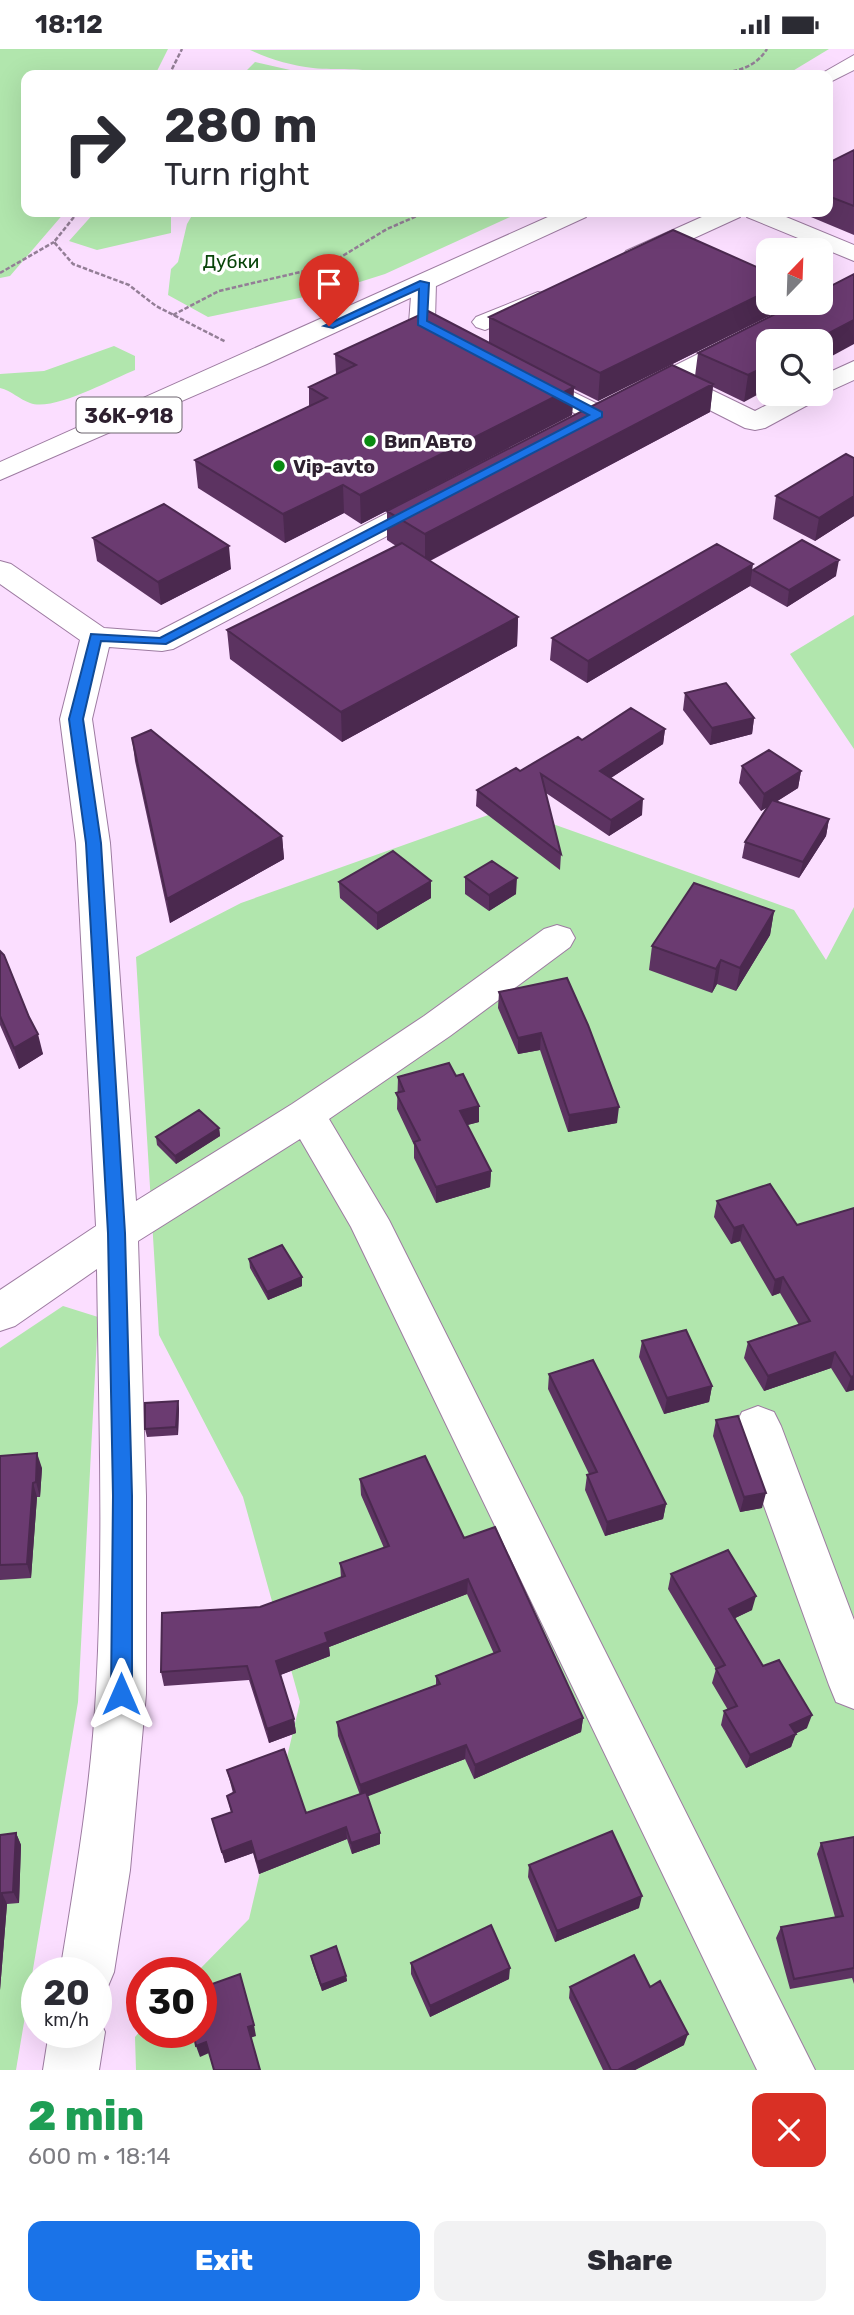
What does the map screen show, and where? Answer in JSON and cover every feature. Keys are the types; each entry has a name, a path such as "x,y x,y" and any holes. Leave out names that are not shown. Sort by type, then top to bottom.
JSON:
{"street":[{"path":"833,74 854,61"},
{"name":"36К-918","path":"0,472 567,217"},
{"path":"618,264 721,217"},
{"path":"767,217 854,254"},
{"path":"424,283 422,323 598,415"},
{"path":"485,322 558,290"},
{"path":"537,446 796,315"},
{"path":"833,380 854,369"},
{"path":"668,379 755,422 785,406"},
{"path":"0,570 96,636 162,642 453,490"},
{"path":"89,1957 103,1870 121,1694 123,1496 117,1233 93,843 76,719 96,636"},
{"path":"0,1314 117,1233 306,1115 437,1026 557,939"},
{"path":"306,1115 368,1220 787,2070"},
{"path":"758,1426 854,1685"},
{"path":"71,2070 74,2048"}],"path":[{"path":"172,70 182,49"},
{"path":"746,70 762,60 766,49"},
{"path":"0,273 54,242 74,217"},
{"path":"173,315 219,291 326,265 387,229 415,217"},
{"path":"54,242 73,264 129,285 156,306 258,358"}],"green space":[{"path":"0,49 168,49 158,70 21,70 21,217 61,217 10,276 0,278"},
{"path":"829,49 794,70 322,69 297,66 250,50"},
{"path":"255,62 290,70 247,70"},
{"name":"Дубки","path":"91,217 171,217 171,233 97,250 69,241"},
{"name":"Дубки","path":"191,217 510,217 385,274 328,292 208,317 168,295 171,269 178,262"},
{"path":"114,346 135,356 135,370 67,399 40,405 0,388 0,374 44,371"},
{"path":"854,615 854,749 790,654"},
{"path":"508,808 794,910 826,960 854,907 854,2070 136,2070 135,2048 217,2048 217,1957 212,1957 249,1919 300,1702 243,1497 159,1335 136,957 241,903"},
{"path":"63,1306 98,1317 78,1702 35,1957 21,1957 21,2040 16,2070 0,2070 0,1348"}],"building":[{"path":"854,150 854,206 833,198 833,160"},
{"path":"673,230 756,267 756,297 600,373 489,317"},
{"path":"854,274 854,320 833,331 756,329 756,371 748,375 698,353 773,315 833,315 833,285"},
{"path":"428,311 574,387 360,495 343,485 283,514 195,460 327,398 309,387 356,365 335,354"},
{"path":"672,365 713,384 425,534 387,511"},
{"path":"846,454 854,458 854,496 819,518 776,496"},
{"path":"164,504 229,546 158,582 93,538"},
{"path":"802,540 839,560 789,590 753,570"},
{"path":"402,543 518,617 341,712 227,630"},
{"path":"717,544 753,564 588,661 552,638"},
{"path":"726,683 754,718 712,728 685,693"},
{"path":"631,708 665,729 600,771 643,799 611,820 541,774 561,854 477,790 516,768 520,771 578,737 582,740"},
{"path":"151,730 282,836 167,899 132,738"},
{"path":"769,750 801,771 764,794 742,766"},
{"path":"772,800 829,819 803,862 745,842"},
{"path":"393,851 431,881 377,913 339,882"},
{"path":"492,861 517,878 489,895 465,877"},
{"path":"694,883 774,911 740,968 721,960 716,969 652,946"},
{"path":"0,951 38,1034 14,1048 0,1016"},
{"path":"567,978 619,1107 569,1115 541,1033 518,1038 499,992"},
{"path":"449,1063 456,1076 463,1074 479,1106 460,1111 491,1171 436,1187 414,1142 420,1140 396,1093 404,1091 398,1077"},
{"path":"199,1110 219,1128 175,1156 156,1137"},
{"path":"770,1184 797,1225 854,1208 854,1376 851,1377 835,1352 768,1376 748,1342 810,1321 783,1277 775,1280 743,1225 734,1228 717,1201"},
{"path":"282,1245 302,1277 267,1292 249,1259"},
{"path":"686,1330 712,1386 667,1398 642,1341"},
{"path":"593,1360 666,1504 607,1522 587,1475 597,1472 549,1374"},
{"path":"178,1401 176,1427 145,1429 145,1403"},
{"path":"738,1416 766,1493 744,1497 716,1420"},
{"path":"37,1453 27,1564 0,1565 0,1456"},
{"path":"425,1456 464,1538 495,1527 583,1718 475,1765 466,1745 360,1785 337,1722 440,1684 436,1676 500,1651 468,1579 325,1633 328,1642 276,1661 294,1719 267,1729 247,1666 161,1672 162,1613 260,1607 345,1576 340,1563 389,1546 360,1479"},
{"path":"728,1550 756,1596 729,1609 763,1666 779,1660 812,1715 790,1725 796,1734 750,1755 724,1711 737,1706 716,1669 725,1665 671,1574"},
{"path":"284,1749 306,1813 366,1792 380,1833 351,1843 346,1827 257,1862 251,1841 222,1852 212,1819 232,1812 227,1796 235,1792 227,1770"},
{"path":"612,1831 642,1896 557,1931 529,1865"},
{"path":"16,1833 13,1892 2,1893 0,1915 0,1835"},
{"path":"854,1837 854,1968 794,1979 781,1927 843,1916 821,1843"},
{"path":"491,1925 510,1968 430,2006 411,1963"},
{"path":"336,1946 346,1976 321,1985 311,1956"},
{"path":"634,1955 650,1987 660,1981 688,2034 618,2070 611,2070 570,1987"},
{"path":"240,1974 254,2025 248,2027 260,2070 214,2070 208,2048 217,2048 217,1982"}],"place":[{"name":"Вип Авто","path":"370,441"},
{"name":"Vip-avto","path":"279,466"}],"route":[{"path":"121,1694 123,1496 117,1233 93,843 76,719 96,636 162,642 598,415 422,323 424,283 329,326"}]}
